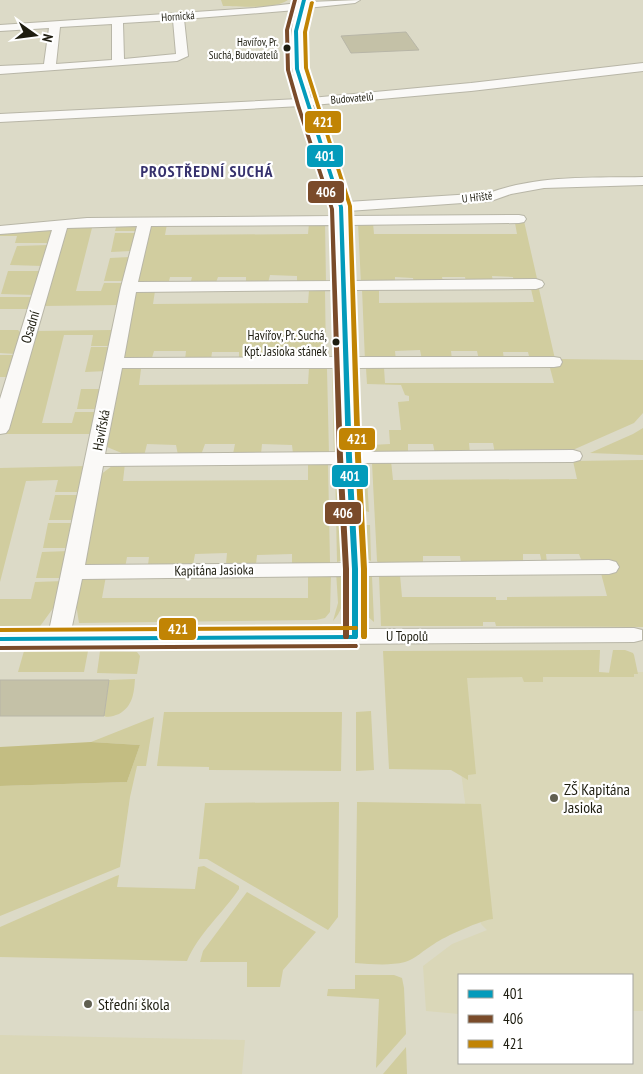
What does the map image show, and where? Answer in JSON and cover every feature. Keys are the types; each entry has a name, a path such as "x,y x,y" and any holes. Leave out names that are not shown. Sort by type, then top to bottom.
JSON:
{"street":[{"name":"Hornická","path":"0,28 178,16 304,3 355,0"},
{"path":"304,3 296,31 297,68 341,213 349,457 355,569 355,636"},
{"path":"0,70 50,68 180,57 178,16"},
{"path":"117,20 118,63"},
{"path":"50,68 55,25"},
{"name":"Budovatelů","path":"0,118 306,102 471,87 643,67"},
{"name":"U Hřiště","path":"341,213 491,197 507,190 572,183 643,181"},
{"path":"0,230 60,226 87,222 341,213 519,220"},
{"name":"Havířská","path":"58,639 73,572 128,287 145,221"},
{"name":"Osadní","path":"0,429 60,226"},
{"path":"128,287 536,284"},
{"path":"114,363 346,364 554,362"},
{"path":"94,460 573,456"},
{"name":"Kapitána Jasioka","path":"73,572 609,567"},
{"name":"U Topolů","path":"0,639 634,634"}],"shaded area":[{"path":"221,0 288,0 274,5 257,7 223,6"},
{"path":"325,221 326,284 297,283 297,276 270,275 268,283 246,283 246,277 218,277 215,285 190,285 192,277 170,277 168,285 143,284 137,280 151,226 167,224 165,235 308,234 309,223"},
{"path":"524,221 538,283 514,283 513,277 492,276 493,282 466,282 465,277 442,277 443,282 414,283 413,278 395,277 395,283 361,284 358,223 373,223 374,234 517,234 515,223"},
{"path":"329,222 333,224 335,281 330,283"},
{"path":"92,223 136,223 135,231 115,231 117,224 93,224 76,291 101,291 104,283 125,283 120,305 43,306 62,234 67,228"},
{"path":"53,230 50,243 15,243 17,236 0,236 0,233"},
{"path":"115,233 135,233 131,251 111,252"},
{"path":"49,245 43,266 10,265 17,246"},
{"path":"130,257 125,281 104,281 110,258"},
{"path":"8,271 41,271 35,295 1,294"},
{"path":"379,288 379,303 534,302 531,289 539,289 555,359 643,360 643,413 634,423 575,449 572,453 495,454 493,443 469,443 470,454 435,454 433,444 408,444 408,454 371,454 371,445 390,444 389,430 401,430 398,402 409,401 409,396 405,395 401,385 367,384 366,368 384,368 385,383 554,383 550,368 553,367 530,360 528,352 503,352 504,360 479,360 477,351 451,351 452,360 422,360 420,350 395,351 396,361 365,361 362,289"},
{"path":"309,290 325,290 326,361 286,360 286,354 264,353 264,360 239,361 239,352 212,352 211,360 185,360 186,351 154,351 151,361 122,361 134,294 140,291 155,291 153,304 308,303"},
{"path":"0,297 34,297 31,309 0,309"},
{"path":"0,330 18,330 21,333 16,354 0,353"},
{"path":"112,330 113,346 91,346 93,335 64,335 42,423 72,423 75,412 100,412 93,434 6,434 36,331"},
{"path":"91,347 112,347 107,371 85,372"},
{"path":"0,355 16,355 8,377 0,377"},
{"path":"309,368 327,369 329,455 293,454 292,445 262,444 261,454 233,454 235,444 205,444 201,455 178,455 176,445 147,444 144,456 124,454 107,447 121,369 141,369 139,385 308,384"},
{"path":"332,368 337,370 340,450 334,454"},
{"path":"81,389 104,389 100,409 77,409"},
{"path":"643,428 643,455 590,453 633,434"},
{"path":"643,460 643,627 496,626 495,622 483,622 483,626 381,626 379,575 400,575 402,597 496,597 496,600 507,600 507,597 607,596 598,562 582,562 579,554 546,554 547,563 542,563 540,554 523,554 523,563 461,563 460,556 423,556 423,564 379,564 377,561 372,463 391,461 393,480 577,479 573,461"},
{"path":"335,461 340,463 341,466 343,554 341,561 337,562"},
{"path":"308,462 328,462 330,563 292,563 292,554 257,555 256,564 226,564 227,553 195,554 193,565 148,565 149,557 127,557 125,568 82,568 100,475 112,466 125,463 123,481 308,480"},
{"path":"366,462 369,512 362,510 360,464"},
{"path":"88,466 83,492 55,492 58,480 26,481 0,582 0,468"},
{"path":"55,495 82,495 76,520 49,520"},
{"path":"48,523 75,523 70,548 43,548"},
{"path":"363,525 370,525 371,561 364,557"},
{"path":"69,551 64,578 36,578 42,552"},
{"path":"336,571 341,572 343,578 344,598 340,610 333,621 338,603"},
{"path":"331,574 330,612 325,618 316,620 79,623 76,604 83,576 106,576 102,598 308,598 308,575"},
{"path":"367,574 372,576 374,622 367,616 366,612 365,576"},
{"path":"64,581 59,600 38,629 34,631 0,631 0,599 31,599 35,582"},
{"path":"322,624 321,626 305,629 105,630 105,626"},
{"path":"600,650 599,672 609,673 613,650 625,650 633,653 638,674 634,674 634,677 543,677 543,682 524,682 522,677 467,678 476,774 468,775 468,780 451,770 389,769 383,651"},
{"path":"24,651 88,651 84,672 18,672"},
{"path":"100,651 137,652 140,656 137,674 97,673"},
{"name":"ZŠ Kapitána Jasioka","path":"643,672 643,1011 633,1011 633,974 458,974 458,1014 426,1011 423,966 452,944 487,930 481,924 448,673"},
{"path":"135,679 130,703 124,711 109,717 104,716 109,680"},
{"path":"371,711 374,770 356,771 356,712"},
{"path":"164,712 342,712 341,771 209,770 209,767 157,766"},
{"path":"154,717 146,766 137,766 130,797 120,867 0,916 0,786 127,782 140,745 91,742"},
{"path":"91,742 140,745 127,782 0,786 0,747"},
{"path":"339,802 338,917 328,930 207,859 199,859 205,803"},
{"path":"357,802 481,804 493,919 473,925 446,937 405,962 386,964 355,963"},
{"path":"204,866 239,886 239,889 204,933 187,961 0,957 0,927 119,875 117,887 195,889 198,867"},
{"path":"247,892 316,932 283,970 280,987 247,987 247,962 200,962 203,951"},
{"path":"355,975 394,975 402,978 406,1034 376,1068 379,999 327,996 328,989 355,989"},
{"path":"0,1035 245,1040 242,1074 0,1074"},
{"path":"406,1047 407,1074 383,1074"}],"building":[{"path":"406,32 419,50 351,53 341,36"},
{"path":"0,680 109,680 104,716 0,716"}],"transit line":[{"name":"406","path":"295,0 287,30 288,70 332,209 340,457 346,569 346,637"},
{"name":"401","path":"304,0 296,31 297,69 341,207 349,457 355,569 355,637"},
{"name":"421","path":"312,2 305,32 306,68 350,206 358,457 364,569 364,637"},
{"name":"421","path":"0,630 355,628"},
{"name":"401","path":"0,639 355,637"},
{"name":"406","path":"0,648 355,646"}],"place":[{"name":"Havířov, Pr. Suchá, Budovatelů","path":"287,48"},
{"name":"Havířov, Pr. Suchá, Kpt. Jasioka stánek","path":"336,342"},
{"name":"ZŠ Kapitána Jasioka","path":"554,798"},
{"name":"Střední škola","path":"88,1004"}],"district":[{"name":"PROSTŘEDNÍ SUCHÁ","path":"207,171"}]}
